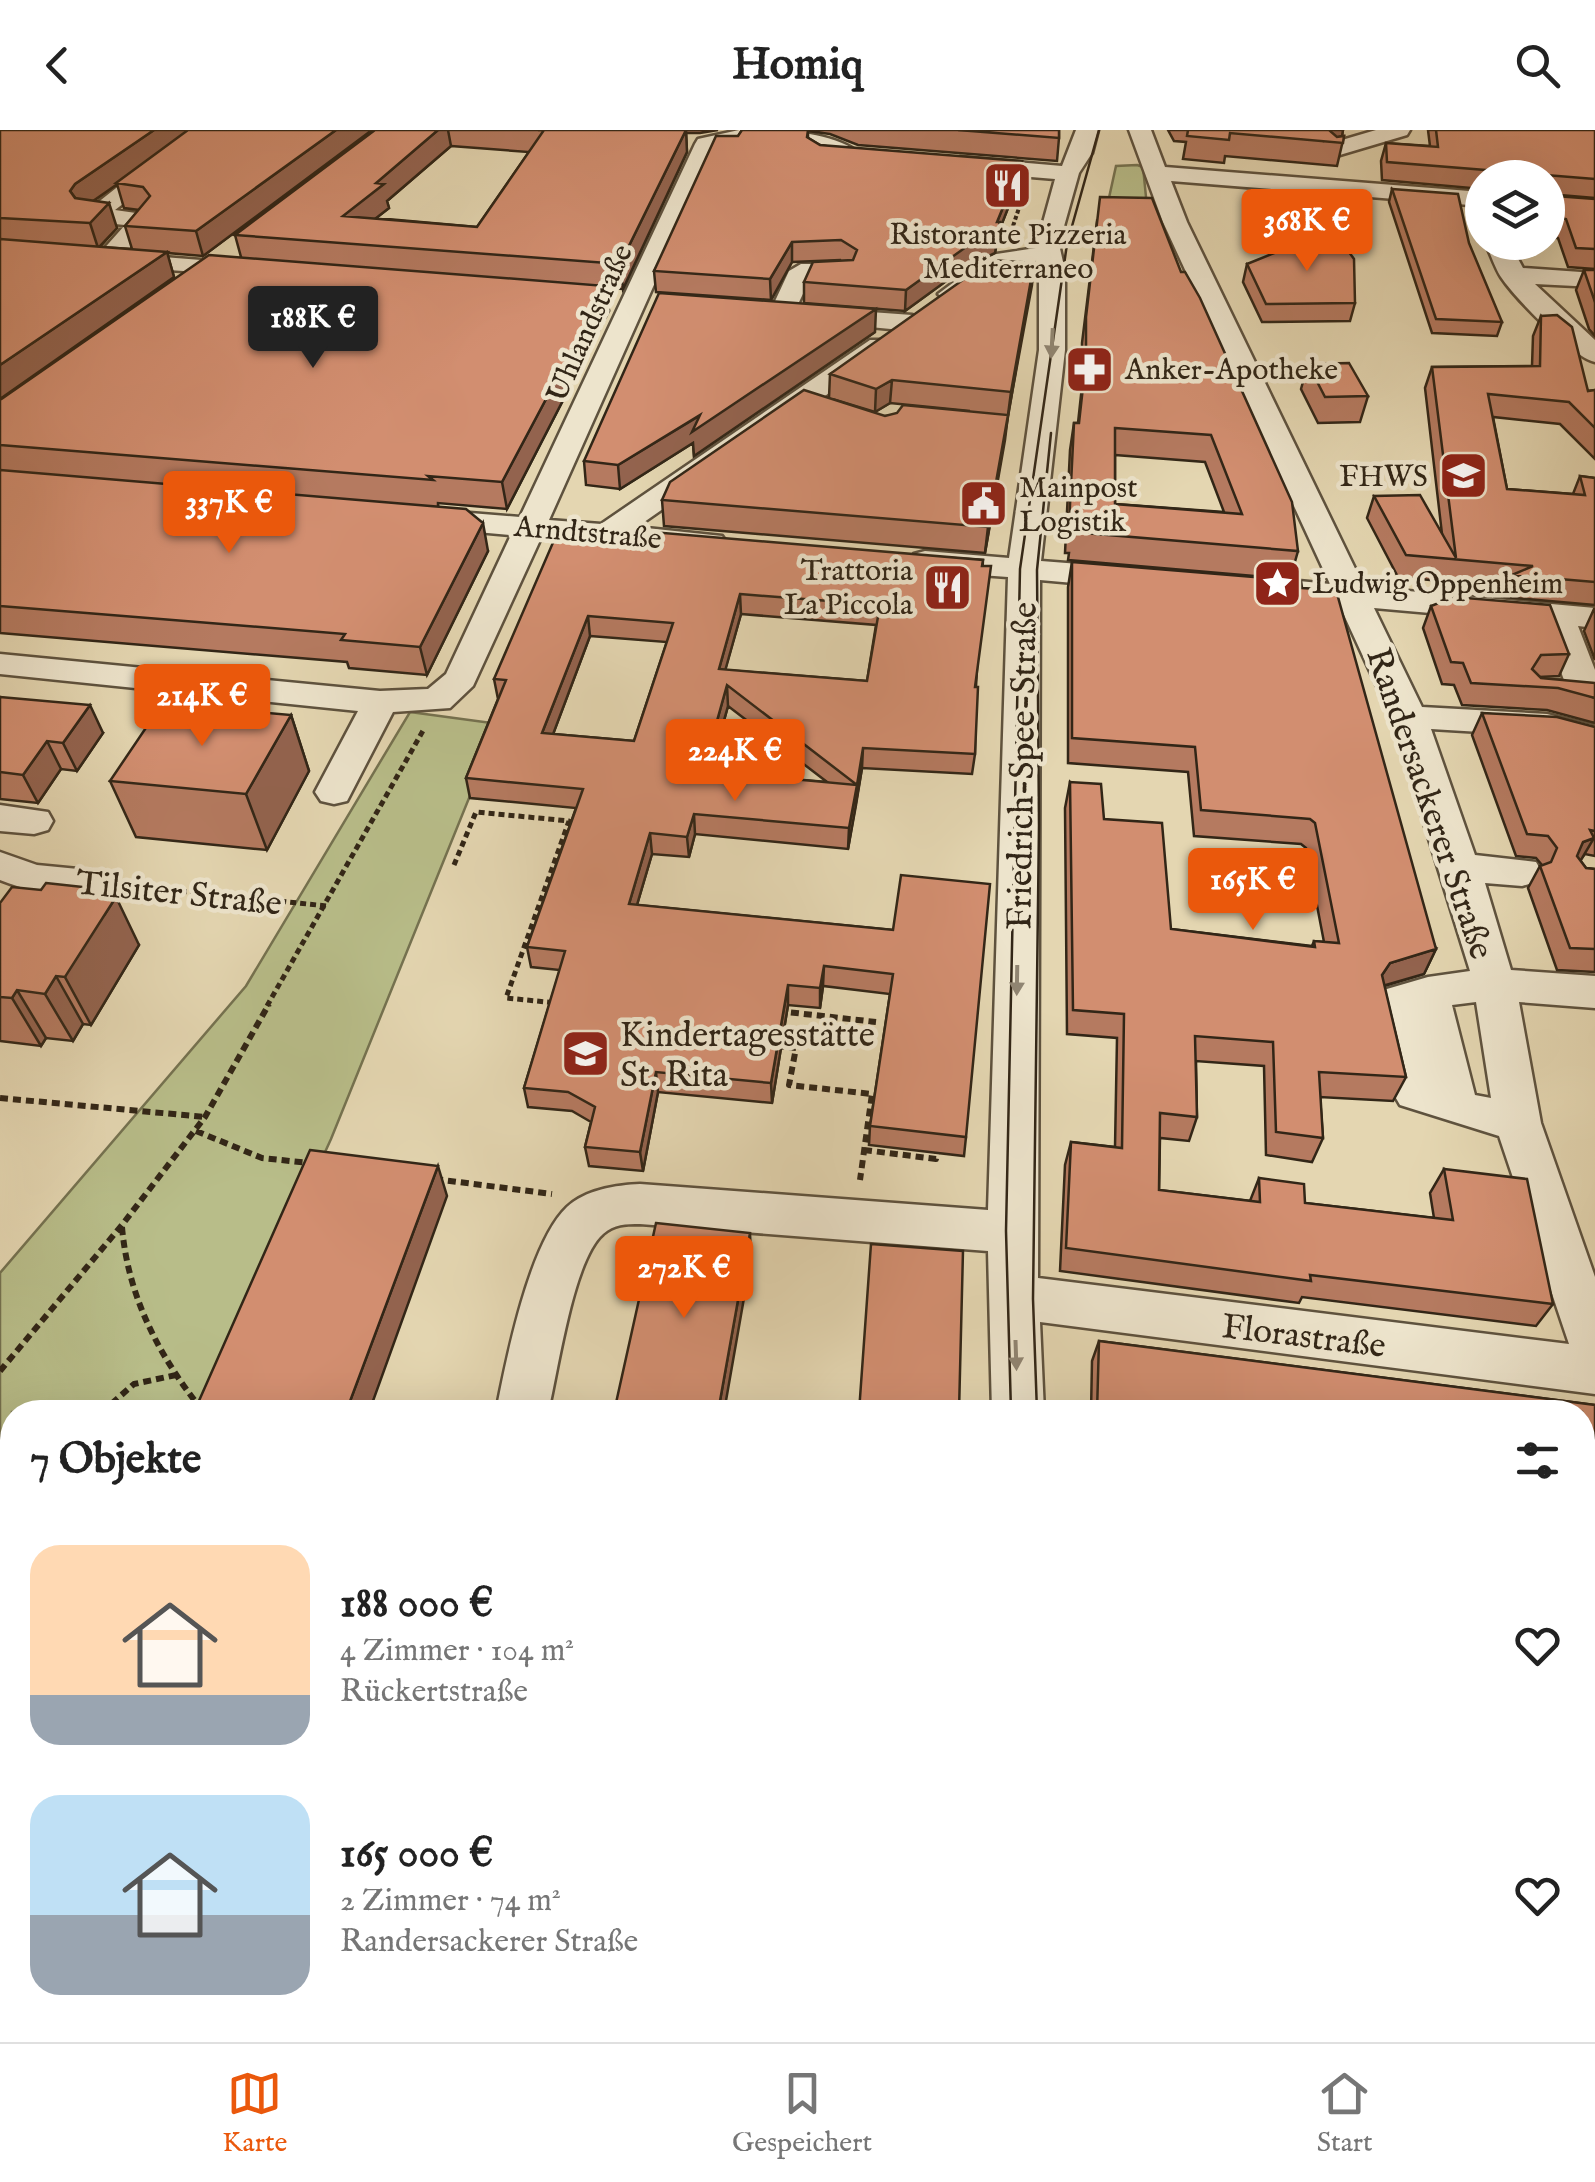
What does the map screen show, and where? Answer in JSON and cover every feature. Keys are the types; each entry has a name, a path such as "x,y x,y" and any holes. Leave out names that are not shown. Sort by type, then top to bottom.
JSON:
{"street":[{"name":"Friedrich-Spee-Straße","path":"1018,1400 1012,1232 1030,430 1052,350 1053,271 1047,244 1068,173 1087,130"},
{"name":"Randersackerer Straße","path":"1140,130 1175,222 1409,717 1460,866 1494,983 1518,1124 1536,1185 1591,1321"},
{"path":"1333,150 1400,130"},
{"path":"107,260 142,220 94,215 175,139"},
{"path":"695,139 860,156"},
{"name":"Uhlandstraße","path":"437,700 461,679 635,303 695,139"},
{"path":"939,162 1068,173"},
{"path":"1159,173 1465,198"},
{"path":"180,289 238,247"},
{"path":"0,252 268,272"},
{"path":"607,534 912,324 992,263 1008,257 1048,254"},
{"path":"1505,260 1512,275 1595,354"},
{"path":"841,270 840,274 802,271 773,313 912,324"},
{"path":"1512,275 1595,280"},
{"path":"800,402 829,411"},
{"name":"Arndtstraße","path":"392,516 740,545"},
{"path":"893,558 1159,580"},
{"path":"1238,586 1575,617"},
{"path":"1575,617 1595,676"},
{"path":"1543,689 1586,692 1575,617"},
{"path":"0,664 380,702 437,700"},
{"path":"334,792 380,702"},
{"path":"1409,717 1548,725 1595,737"},
{"path":"1460,866 1522,872"},
{"name":"Tilsiter Straße","path":"14,884 95,882"},
{"path":"1518,1124 1456,1108 1428,993 1494,983 1595,992"},
{"path":"525,1400 572,1238 580,1226 605,1209 640,1204 1012,1232"},
{"name":"Florastraße","path":"1014,1297 1595,1370"}],"path":[{"path":"1008,257 1008,239 1032,170"},
{"path":"0,1371 196,1131 327,906 437,700"},
{"path":"454,865 476,812 569,821 506,998 562,1004"},
{"name":"Tilsiter Straße","path":"95,882 327,906"},
{"path":"772,1028 776,1011 876,1022"},
{"path":"769,1045 796,1048 789,1085 872,1094 860,1185 841,1183"},
{"path":"0,1098 205,1117"},
{"path":"196,1131 262,1158 321,1165"},
{"path":"864,1150 936,1158 937,1153"},
{"path":"420,1177 577,1197 605,1209"},
{"path":"122,1225 126,1268 135,1298 176,1375 195,1400"},
{"path":"112,1400 122,1388 140,1380 176,1375"}],"green space":[{"path":"1116,166 1143,167 1148,217 1105,216"},
{"path":"410,712 499,724 331,1139 211,1400 0,1400 0,1273 246,986"}],"building":[{"path":"0,130 154,130 70,191 75,198 109,203 90,223 0,218"},
{"path":"188,130 336,130 196,231 125,226 150,196 143,187 116,183"},
{"path":"375,130 438,130 376,183 384,184 343,216 477,227 544,130 686,130 620,264 235,235"},
{"path":"742,130 808,130 807,137 820,145 1022,161 997,222 997,232 966,247 906,290 804,282 813,262 853,260 857,250 841,240 792,242 770,279 654,271 716,136 738,136"},
{"path":"958,130 1059,130 1059,138"},
{"path":"1188,130 1329,130 1337,137 1344,136 1343,143 1230,133 1229,140 1187,136"},
{"path":"1436,130 1595,130 1595,179 1565,177 1565,160 1465,160 1465,168 1387,162 1386,143 1438,147"},
{"path":"1392,189 1458,194 1465,225 1465,260 1476,260 1502,322 1436,319"},
{"path":"1100,197 1152,198 1181,272 1185,272 1200,298 1292,502 1298,551 1073,532 1073,525 1069,525 1074,423 1079,423","holes":["1115,428 1211,435 1242,514 1115,504"]},
{"path":"1565,197 1595,199 1595,249 1576,248 1566,219"},
{"path":"1314,237 1339,238 1354,259 1355,303 1266,304 1247,264"},
{"path":"0,239 167,252 0,365"},
{"path":"209,255 606,286 502,482 428,476 433,480 0,445 0,400"},
{"path":"991,260 1034,263 1011,392 892,380 876,389 830,374"},
{"path":"1584,270 1595,270 1595,302"},
{"path":"659,293 876,309 692,432 700,415 618,465 584,461"},
{"path":"1557,315 1572,327 1588,391 1595,390 1595,428 1569,402 1488,394 1507,489 1585,495 1580,476 1595,478 1595,582 1512,575 1533,566 1406,555 1374,496 1420,495 1456,558 1432,367 1540,366 1541,316"},
{"path":"1349,363 1368,396 1325,397 1308,364"},
{"path":"804,390 885,416 897,413 903,405 1008,415 988,527 662,500 670,482"},
{"path":"0,470 466,509 483,523 420,647 341,640 345,634 0,606"},
{"path":"558,531 649,538 652,532 983,560 982,566 991,566 975,687 975,754 863,748 857,785 849,828 694,814 687,837 650,833 629,904 893,930 901,875 990,884 966,1137 870,1126 893,974 824,966 820,988 788,985 771,1083 656,1072 640,1152 585,1147 595,1107 568,1092 524,1088 565,951 527,947 583,789 466,778 506,680 494,679","holes":["740,594 880,605 867,681 719,669","588,616 673,623 634,741 542,733","727,685 857,785 703,771"]},
{"path":"1072,562 1301,581 1302,588 1336,590 1436,949 1390,963 1382,975 1406,1077 1319,1072 1323,1138 1276,1132 1273,1042 1195,1036 1197,1117 1160,1113 1159,1190 1260,1202 1259,1178 1304,1184 1305,1203 1453,1220 1444,1169 1527,1179 1553,1304 1310,1275 1311,1281 1066,1248 1071,1142 1122,1148 1124,1014 1073,1010 1070,782 1101,784 1104,819 1162,823 1171,929 1315,947 1314,941 1339,943 1315,823 1310,819 1201,810 1195,747 1072,738"},
{"path":"1454,597 1550,605 1569,654 1541,655 1532,669 1541,678 1595,683 1595,698 1558,688 1471,683 1463,663 1451,662 1431,606"},
{"path":"0,697 90,705 63,743 47,741 23,775 0,772"},
{"path":"162,704 291,715 246,794 110,781"},
{"path":"1482,713 1557,717 1595,727 1595,831 1590,830 1594,838 1583,842 1577,856 1586,868 1595,869 1595,949 1570,948 1540,866 1551,862 1557,848 1548,836 1527,834"},
{"path":"46,883 92,888 88,894 116,897 65,977 56,976 45,994 17,990 12,998 0,997 0,903 12,887 41,890"},
{"path":"310,1150 438,1166 350,1400 199,1400"},
{"path":"656,1223 750,1233 720,1400 617,1400"},
{"path":"871,1244 963,1251 959,1400 860,1400"},
{"path":"1099,1341 1556,1400 1097,1400"}],"tram line":[{"path":"1011,1400 1006,1231 1020,569 1067,244 1099,130"},
{"path":"1037,1400 1033,1299 1039,825 1037,570 1051,433"}],"place":[{"name":"Ristorante Pizzeria Mediterraneo","path":"1008,185"},
{"name":"Anker-Apotheke","path":"1090,369"},
{"name":"FHWS","path":"1463,476"},
{"name":"Mainpost Logistik","path":"984,504"},
{"name":"Ludwig Oppenheim","path":"1277,583"},
{"name":"Trattoria La Piccola","path":"948,587"},
{"name":"Kindertagesstätte St. Rita","path":"585,1054"}]}
